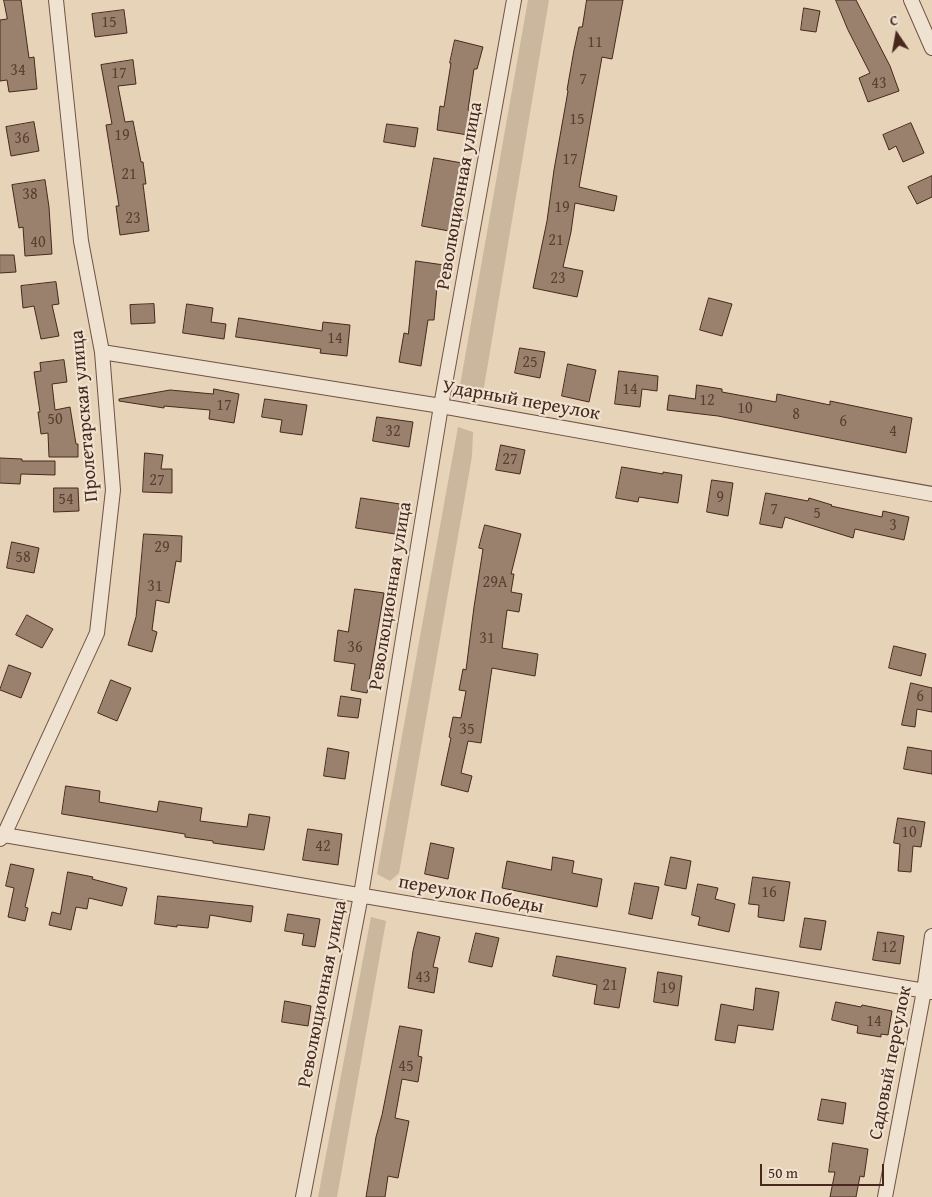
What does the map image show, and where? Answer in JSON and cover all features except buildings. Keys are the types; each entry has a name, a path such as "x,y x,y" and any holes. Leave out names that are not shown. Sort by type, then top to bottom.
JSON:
{"street":[{"name":"Пролетарская улица","path":"2,837 97,633 113,490 102,352 81,241 56,0"},
{"name":"Революционная улица","path":"303,1197 361,896 441,406 514,0"},
{"path":"911,0 932,48"},
{"name":"Ударный переулок","path":"102,352 441,406 932,494"},
{"name":"переулок Победы","path":"2,837 928,991"},
{"name":"Садовый переулок","path":"885,1197 928,991 932,936"}],"shaded area":[{"path":"528,0 549,0 484,387 474,396 459,391"},
{"path":"458,427 473,432 472,456 399,873 390,881 377,874"},
{"path":"371,917 386,921 337,1197 318,1197"}]}
